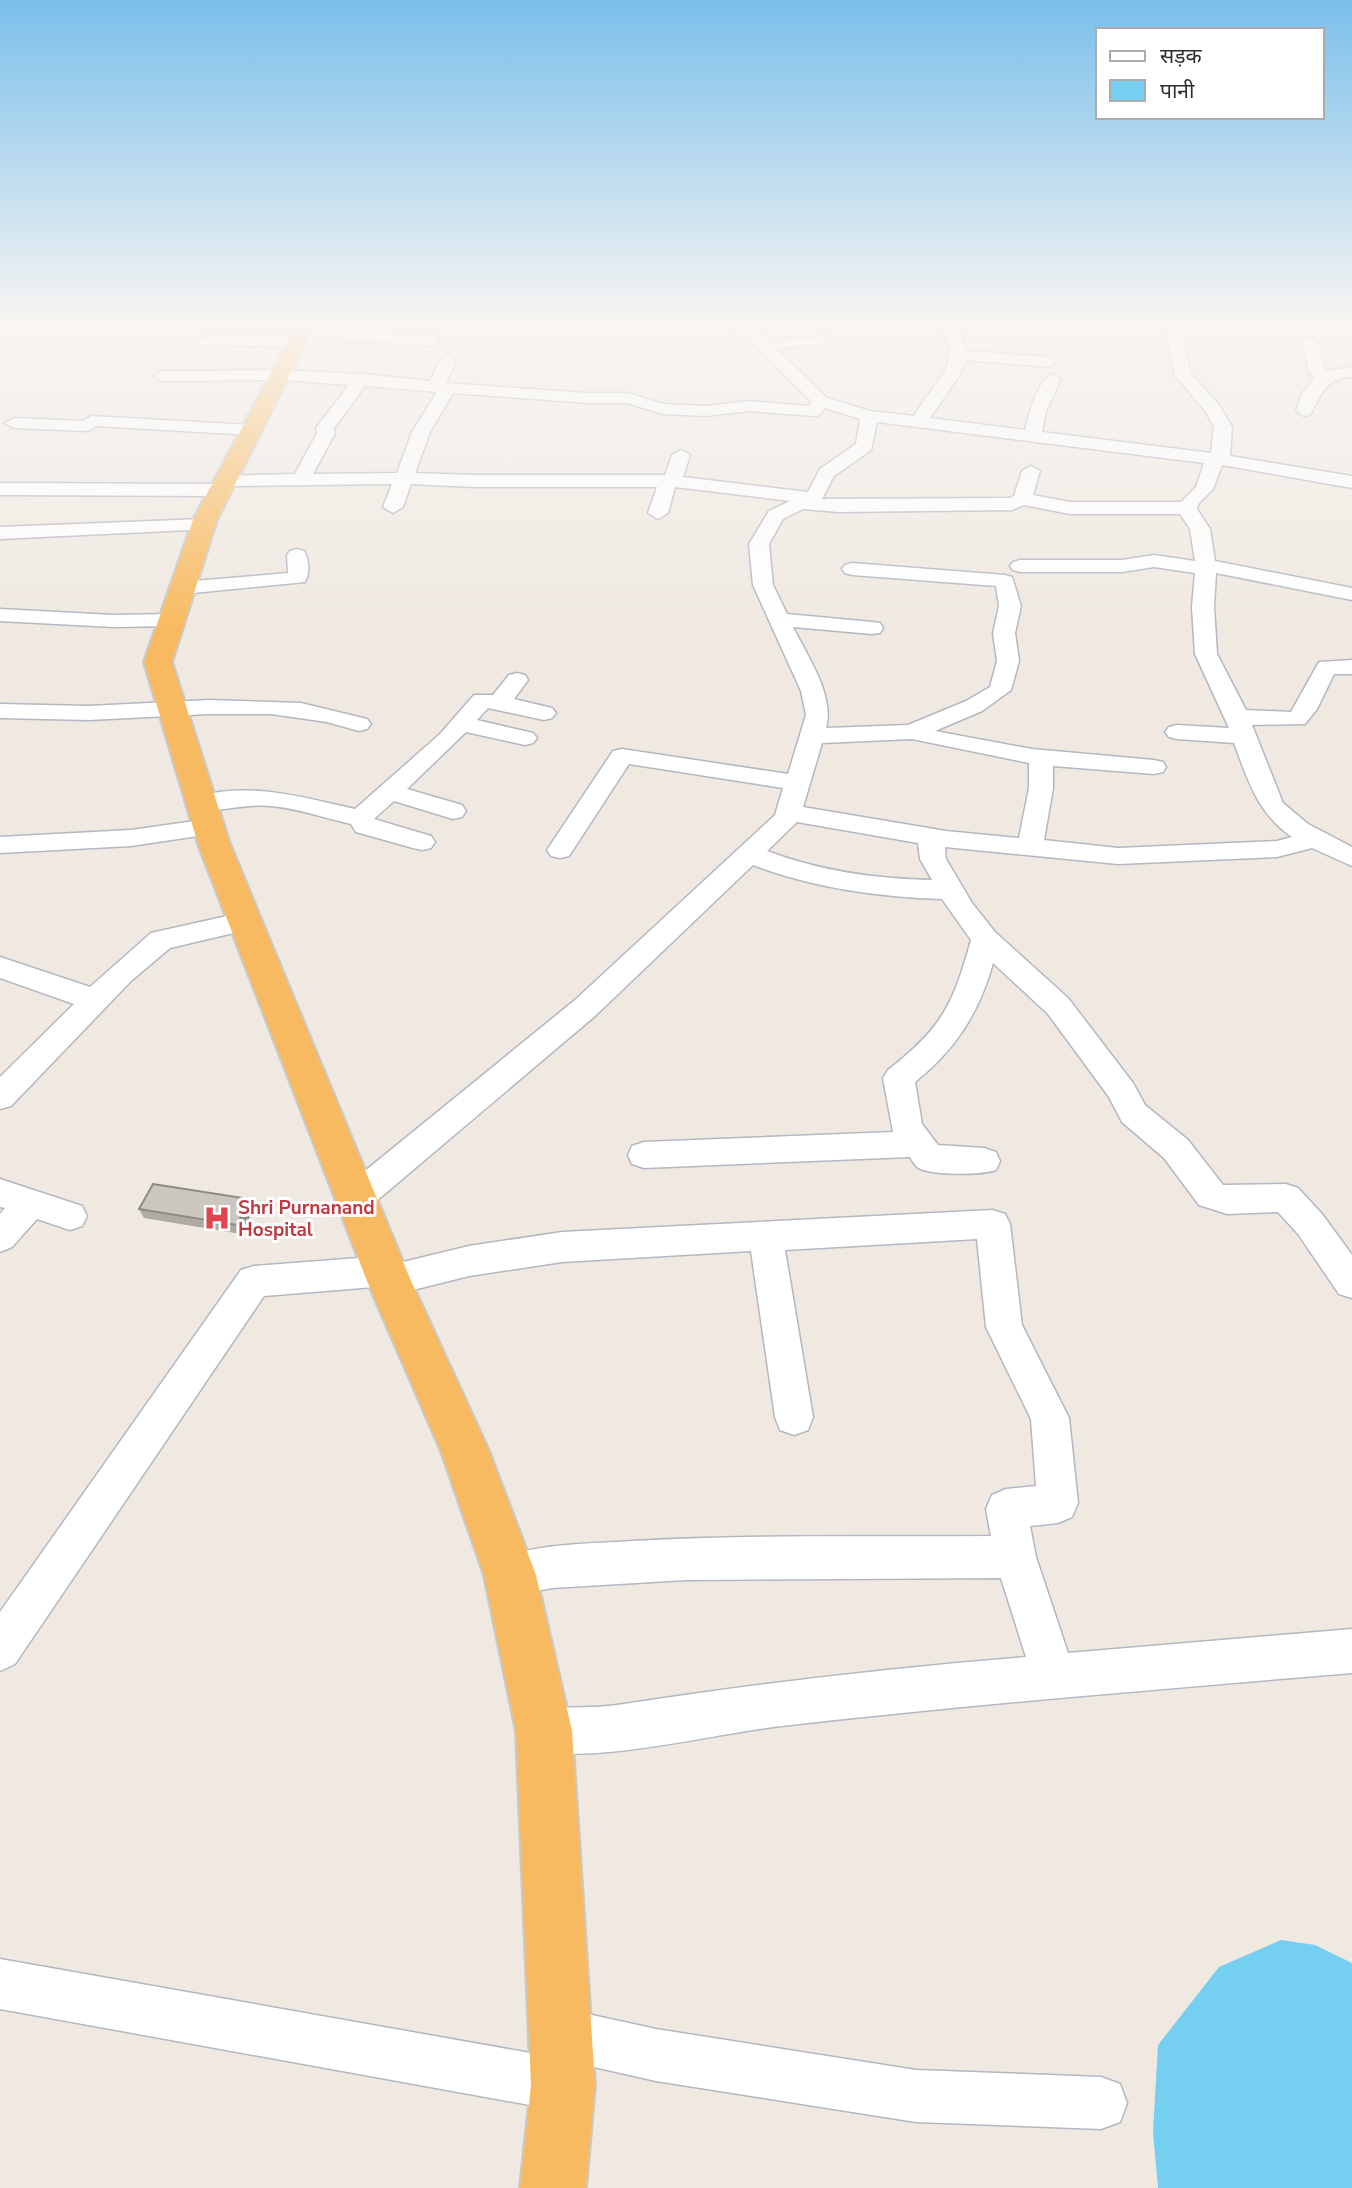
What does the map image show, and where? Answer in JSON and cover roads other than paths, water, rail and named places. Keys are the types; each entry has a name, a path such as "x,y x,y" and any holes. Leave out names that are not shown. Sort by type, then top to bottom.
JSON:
{"highway":[{"path":"253,426 216,498 158,662 206,815 245,921 387,1276 465,1451 510,1575 544,1731 563,2085 553,2188"}],"street":[{"path":"182,426 251,430"},
{"path":"301,479 327,426"},
{"path":"393,507 424,426"},
{"path":"356,1198 585,1007 787,818 818,715 812,691 763,585 759,544 776,515 815,496 826,473 865,446 868,426"},
{"path":"969,426 1344,480 1338,488 1352,505"},
{"path":"1033,436 1035,426"},
{"path":"1188,508 1191,500 1204,489 1219,460 1223,426"},
{"path":"658,513 681,454"},
{"path":"1010,524 1020,518 1031,471"},
{"path":"0,533 216,498 301,479 670,481 838,506 992,506 1012,504 1024,499 1070,508 1188,508"},
{"path":"0,489 216,498"},
{"path":"1188,508 1200,529 1205,567 1203,595 1206,654 1241,727 1271,805 1288,821 1315,839 1352,857"},
{"path":"0,615 113,621 298,578 297,555"},
{"path":"1020,566 1111,567 1154,561 1205,567 1352,594"},
{"path":"852,569 1005,582 1010,606 1004,633 1007,661 1000,690 974,706 912,732"},
{"path":"777,619 872,628"},
{"path":"1177,732 1297,719 1302,715 1312,690 1327,667 1352,667"},
{"path":"499,703 517,680"},
{"path":"360,818 448,738 482,700 544,713"},
{"path":"0,711 59,714 211,705 330,714 359,724"},
{"path":"460,724 525,737"},
{"path":"812,736 912,732 964,747 1041,758 1154,768"},
{"path":"561,850 622,756 798,783"},
{"path":"1030,846 1040,798 1041,758"},
{"path":"388,792 453,811"},
{"path":"0,845 131,838 206,815 243,797 272,797 360,818 365,826 422,842"},
{"path":"789,812 821,820 930,836 1118,856 1277,849 1315,839"},
{"path":"930,836 933,859 985,939 1058,1006 1122,1091 1133,1113 1176,1149 1211,1195 1227,1200 1286,1198 1310,1224 1352,1283"},
{"path":"749,854 775,865 814,875 887,887 951,890"},
{"path":"0,1097 121,974 161,940 245,921"},
{"path":"984,1161 929,1158 906,1126 898,1078 930,1055 957,1024 974,981 985,939"},
{"path":"0,967 95,1000"},
{"path":"644,1155 749,1153 919,1144"},
{"path":"0,1237 16,1198 70,1216"},
{"path":"0,1648 254,1282 387,1276 562,1247 993,1224 1003,1326 1050,1418 1058,1503 1006,1509 1015,1557 1054,1676"},
{"path":"766,1236 794,1417"},
{"path":"510,1575 552,1567 686,1559 1015,1557"},
{"path":"544,1731 611,1729 735,1709 1054,1676 1352,1651"},
{"path":"0,1984 563,2085"},
{"path":"560,2034 656,2055 916,2096 1101,2103"}],"water":[{"path":"1281,1940 1315,1945 1352,1963 1352,2188 1158,2188 1153,2132 1158,2045 1219,1967"}],"place":[{"name":"Shri Purnanand Hospital","path":"217,1218"}]}
